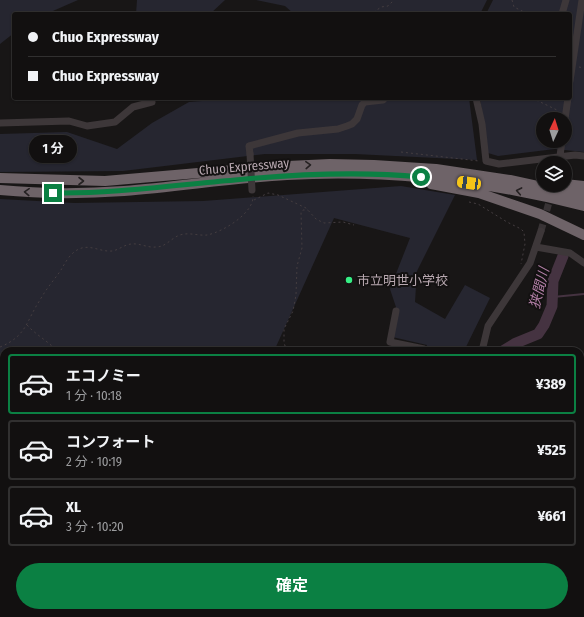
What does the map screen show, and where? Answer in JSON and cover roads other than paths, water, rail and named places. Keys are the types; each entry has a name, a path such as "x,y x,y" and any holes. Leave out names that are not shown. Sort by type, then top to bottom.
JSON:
{"highway":[{"name":"Chuo Expressway","path":"0,178 105,182 213,171 330,164 374,165 436,169 510,180 584,196"},
{"path":"436,169 472,168 536,178"},
{"name":"Chuo Expressway","path":"0,190 88,193 280,176 319,174 396,175 446,179 519,191 584,206"},
{"path":"319,174 326,178 386,180 440,185 479,193 540,214 584,235"},
{"path":"572,185 584,186"}],"street":[{"path":"563,12 566,0"},
{"path":"572,68 582,0"},
{"path":"0,123 69,121 87,126 115,122 133,107 152,102 152,100"},
{"path":"252,190 249,146 298,133 338,129 352,124 357,119 362,105 365,102 383,100"},
{"path":"476,100 482,124 486,161 500,164 536,162"},
{"path":"567,112 568,100"},
{"path":"572,156 584,156"},
{"path":"483,347 488,326 530,263 541,231"},
{"path":"536,247 570,252 584,263"},
{"path":"396,311 390,342 414,347"},
{"path":"462,617 468,617"}],"waterway":[{"name":"狭間川","path":"510,347 538,334 544,325 552,306 553,281 563,256"},
{"path":"553,297 584,294"}],"tunnel":[{"path":"541,231 551,195"}],"place":[{"name":"市立明世小学校","path":"349,280"}]}
